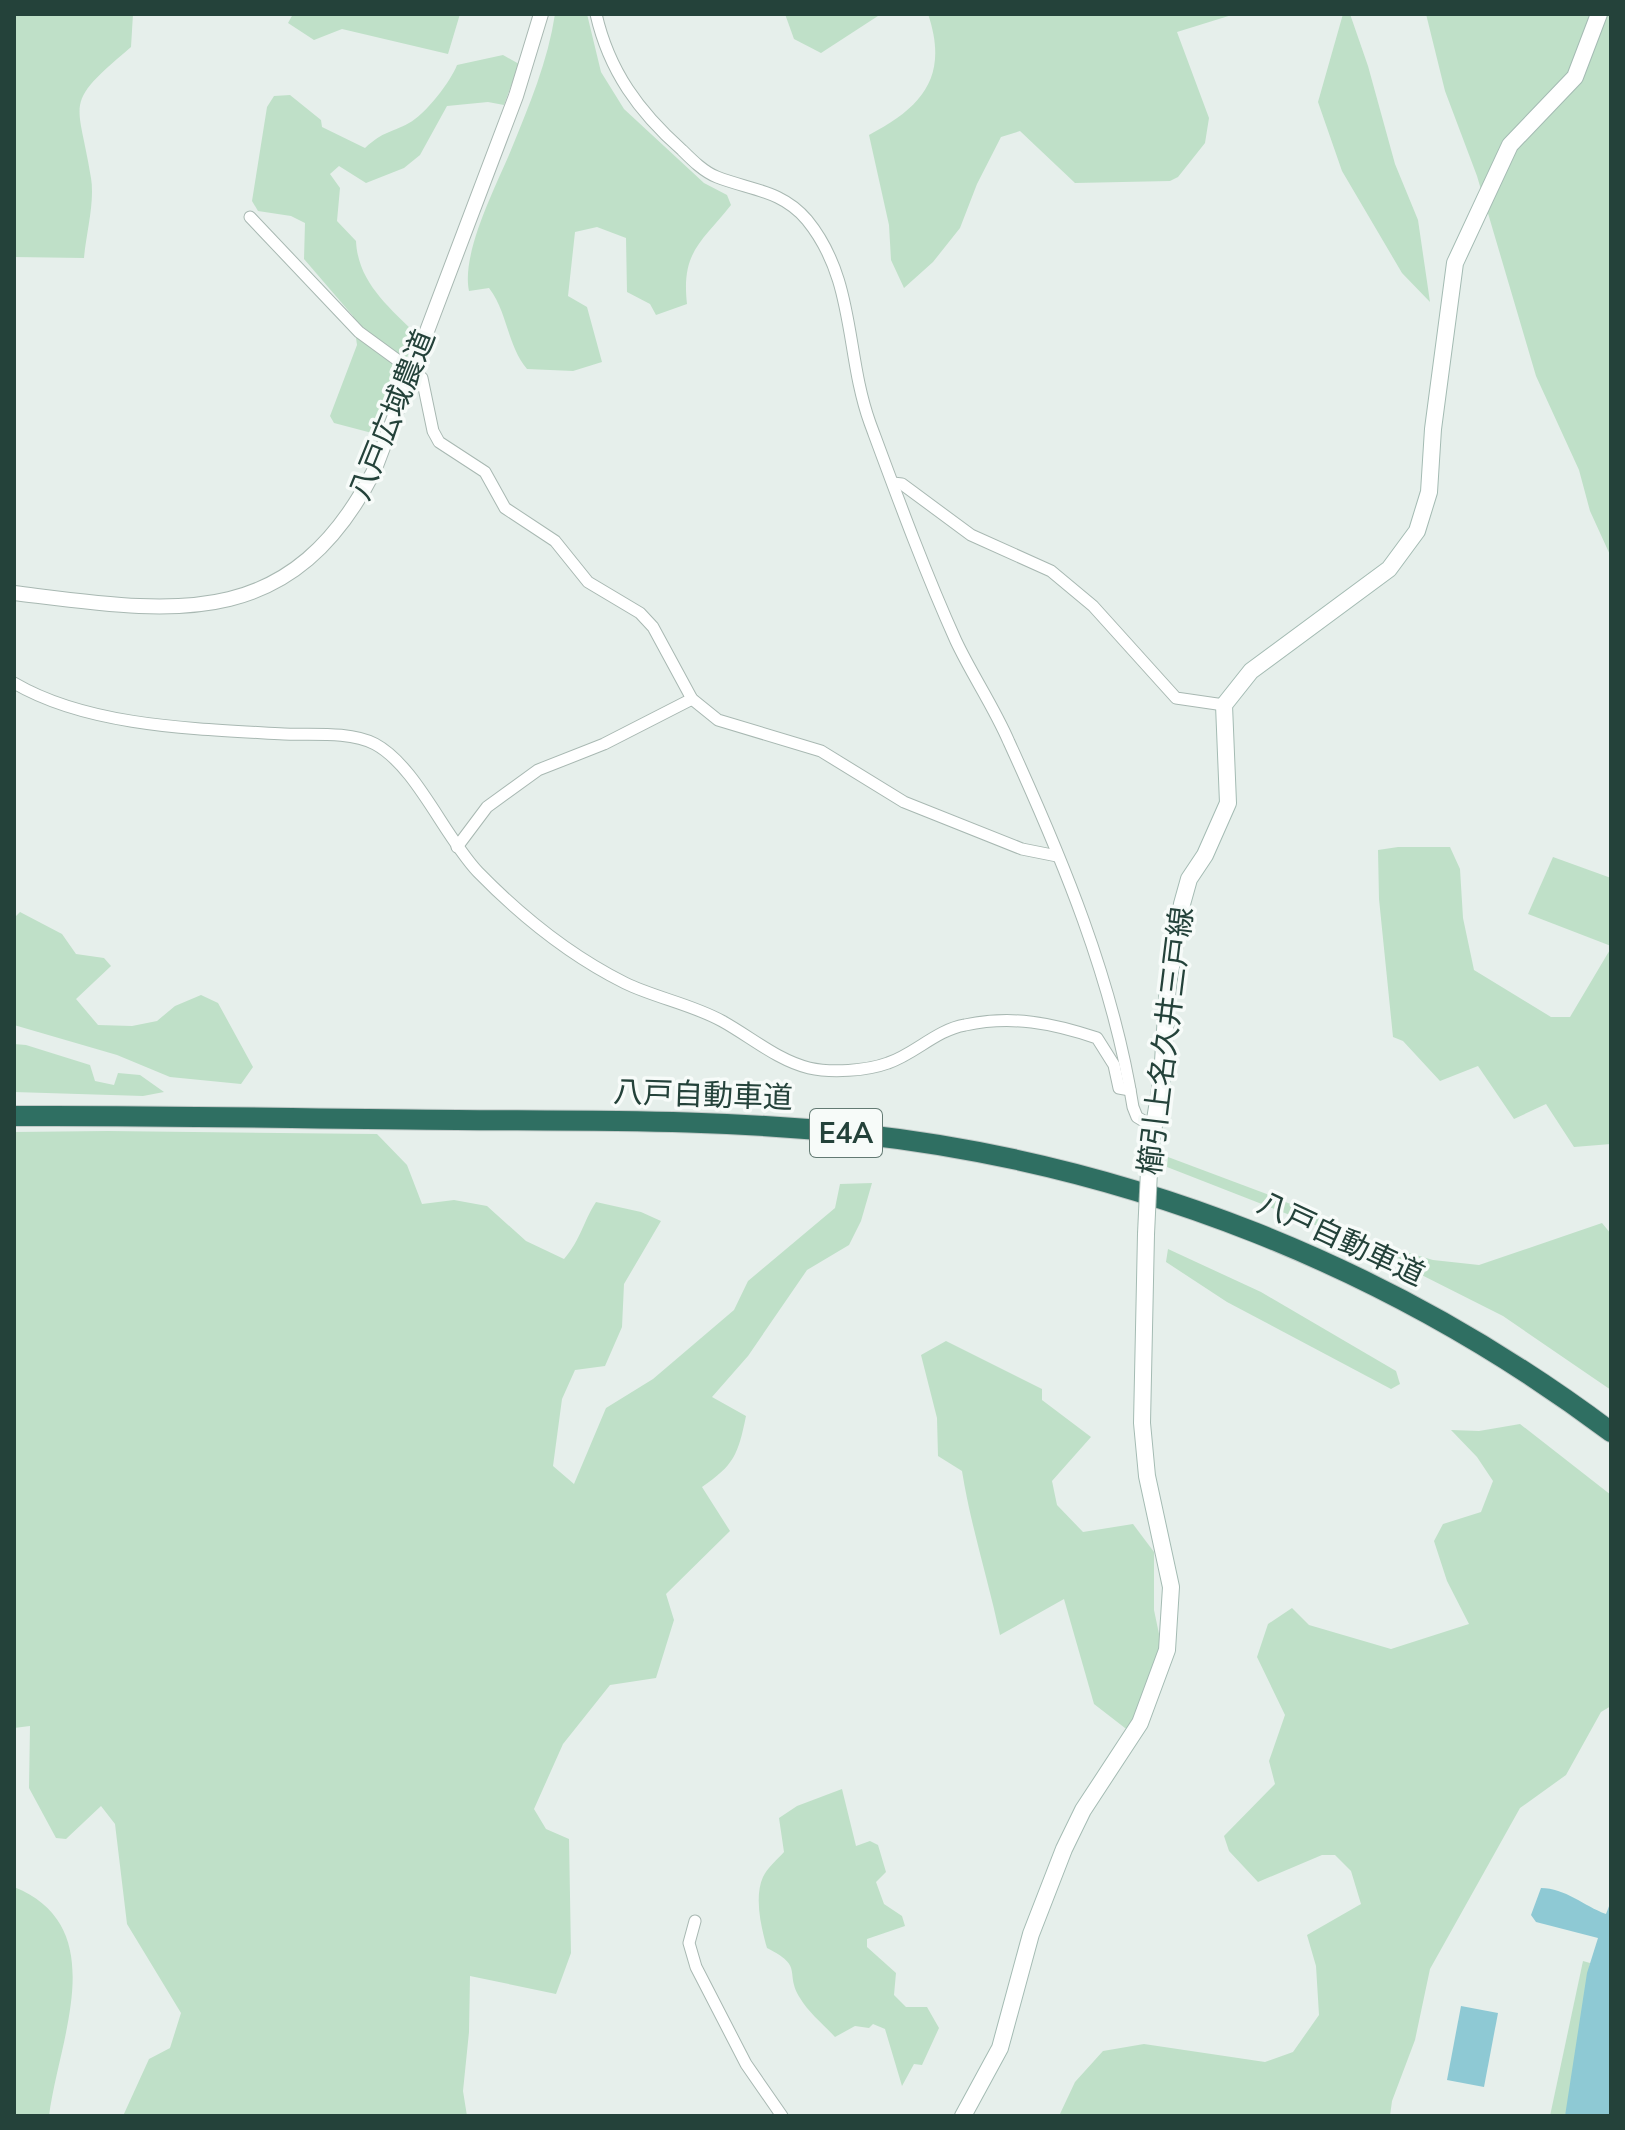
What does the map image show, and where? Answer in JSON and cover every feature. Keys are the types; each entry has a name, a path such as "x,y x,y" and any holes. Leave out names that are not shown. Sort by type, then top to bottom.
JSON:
{"highway":[{"name":"八戸自動車道","path":"14,1106 701,1114 858,1124 937,1134 1039,1154 1200,1201 1356,1265 1504,1347 1611,1421"},
{"name":"八戸自動車道","path":"14,1116 700,1123 871,1135 1038,1164 1196,1209 1351,1272 1500,1355 1611,1432"}],"main road":[{"path":"1224,705 1251,671 1382,575 1413,538 1429,492 1433,429 1455,263 1510,145 1575,77 1599,14"},
{"name":"櫛引上名久井三戸線","path":"963,2116 995,2062 1031,1934 1064,1849 1083,1810 1140,1723 1167,1650 1171,1587 1147,1476 1142,1423 1150,1150 1161,1087 1168,984 1182,904 1229,794 1222,727 1224,705"}],"street":[{"name":"八戸広域農道","path":"14,593 176,609 217,603 264,587 310,557 353,511 374,471 412,372 516,96 541,14"},
{"path":"596,14 614,69 656,127 712,176 772,192 807,219 843,289 859,388 893,483 938,599 1008,740 1057,856 1109,997 1137,1117 1152,1126"},
{"path":"250,217 359,332 425,383 429,418 439,442 485,472 505,508 555,541 588,582 640,613 653,627 692,699 718,720 821,751 904,802 1022,849 1057,856"},
{"path":"893,483 902,484 971,535 1051,571 1093,606 1176,698 1224,705"},
{"path":"14,683 48,700 92,714 365,740 376,744 404,768 457,847 517,910 592,964 626,984 677,1000 722,1021 804,1067 845,1070 888,1063 962,1025 1035,1019 1097,1038 1114,1065 1119,1088 1130,1090"},
{"path":"457,847 487,807 538,770 604,744 692,699"},
{"path":"695,1921 689,1943 696,1967 746,2064 782,2116"}],"green space":[{"path":"14,14 133,14 131,47 94,81 80,104 92,187 84,258 14,257"},
{"path":"293,14 460,14 448,54 342,29 314,40 288,23"},
{"path":"555,14 587,14 601,72 624,109 704,183 727,195 731,205 696,248 691,259 687,271 687,304 656,315 650,304 627,292 626,238 597,227 575,232 568,296 587,307 602,362 573,371 527,369 515,350 500,308 489,288 469,291 468,276 475,239 537,83"},
{"path":"785,14 881,14 821,53 794,39"},
{"path":"928,14 1235,14 1177,32 1209,118 1205,143 1178,177 1170,181 1075,183 1020,131 1001,137 977,184 960,228 933,262 904,288 891,260 889,225 869,135 904,113 927,87 935,55"},
{"path":"1343,14 1350,14 1395,164 1418,220 1430,302 1402,273 1342,171 1318,102"},
{"path":"1426,14 1611,14 1611,557 1590,511 1579,470 1536,376 1477,176 1445,91"},
{"path":"503,55 519,64 504,105 488,102 447,106 420,155 404,168 366,183 339,166 330,174 340,188 337,221 356,241 368,281 416,334 379,430 372,433 334,423 330,416 357,345 353,316 304,259 305,223 291,216 258,211 252,201 267,107 274,96 290,95 321,120 322,127 365,148 422,113 457,65"},
{"path":"1450,847 1460,869 1463,918 1474,970 1551,1017 1570,1017 1611,948 1611,1144 1574,1147 1546,1104 1514,1119 1478,1066 1440,1081 1403,1041 1393,1037 1379,899 1378,850"},
{"path":"1553,857 1611,878 1611,946 1528,914"},
{"path":"20,912 62,934 76,954 104,958 111,966 76,999 98,1025 132,1026 157,1021 175,1006 201,995 218,1003 253,1067 241,1084 170,1077 117,1055 14,1025 14,918"},
{"path":"14,1044 90,1065 95,1081 114,1085 118,1073 140,1075 164,1092 143,1096 14,1092"},
{"path":"14,1132 377,1134 407,1165 422,1204 454,1200 487,1206 526,1241 564,1259 596,1202 641,1212 661,1221 624,1284 622,1327 605,1366 575,1370 562,1399 553,1466 574,1484 606,1408 653,1379 734,1310 748,1281 835,1208 840,1184 872,1183 861,1221 849,1245 807,1270 748,1356 712,1397 746,1416 733,1458 702,1487 730,1531 666,1594 674,1620 656,1678 610,1685 563,1744 534,1809 546,1829 569,1839 571,1953 556,1994 470,1976 469,2032 463,2091 467,2116 123,2116 149,2059 170,2048 181,2013 127,1924 115,1824 101,1806 66,1839 56,1838 29,1788 30,1726 14,1728"},
{"path":"1168,1157 1272,1196 1359,1234 1359,1242 1167,1167"},
{"path":"1602,1223 1611,1234 1611,1390 1503,1316 1368,1248 1378,1244 1433,1260 1479,1265"},
{"path":"1168,1249 1261,1292 1396,1371 1400,1384 1391,1389 1227,1302 1166,1262"},
{"path":"946,1341 1042,1389 1042,1400 1091,1437 1052,1481 1057,1505 1083,1532 1133,1524 1154,1552 1154,1610 1163,1653 1157,1701 1141,1735 1125,1728 1094,1704 1064,1599 1000,1635 962,1471 938,1456 937,1418 921,1355"},
{"path":"1520,1424 1611,1495 1611,1706 1601,1712 1566,1775 1520,1808 1430,1969 1415,2040 1392,2101 1390,2116 1059,2116 1075,2082 1103,2051 1144,2044 1265,2062 1293,2052 1319,2015 1316,1966 1307,1935 1361,1904 1351,1871 1335,1855 1322,1855 1258,1882 1229,1851 1224,1836 1275,1784 1269,1761 1285,1715 1257,1657 1268,1624 1292,1608 1309,1625 1391,1649 1469,1624 1447,1581 1434,1541 1443,1524 1481,1512 1493,1481 1477,1457 1451,1430 1479,1431"},
{"path":"842,1789 856,1846 870,1841 878,1845 886,1872 876,1882 884,1904 902,1916 905,1926 867,1939 867,1947 896,1973 894,1995 906,2007 927,2007 939,2028 922,2065 914,2064 902,2086 885,2029 873,2024 869,2028 855,2026 835,2037 803,2003 793,1982 790,1965 767,1948 759,1912 763,1877 784,1852 779,1818 797,1806"},
{"path":"14,1887 44,1905 63,1929 71,1956 72,1987 68,2020 49,2116 14,2116"},
{"path":"1583,1961 1590,1963 1569,2105 1565,2116 1550,2116"}],"water":[{"path":"1541,1888 1566,1894 1606,1914 1611,1901 1611,2116 1565,2116 1587,1973 1598,1938 1536,1922 1531,1915"},
{"path":"1461,2006 1498,2013 1484,2087 1447,2080"}]}
